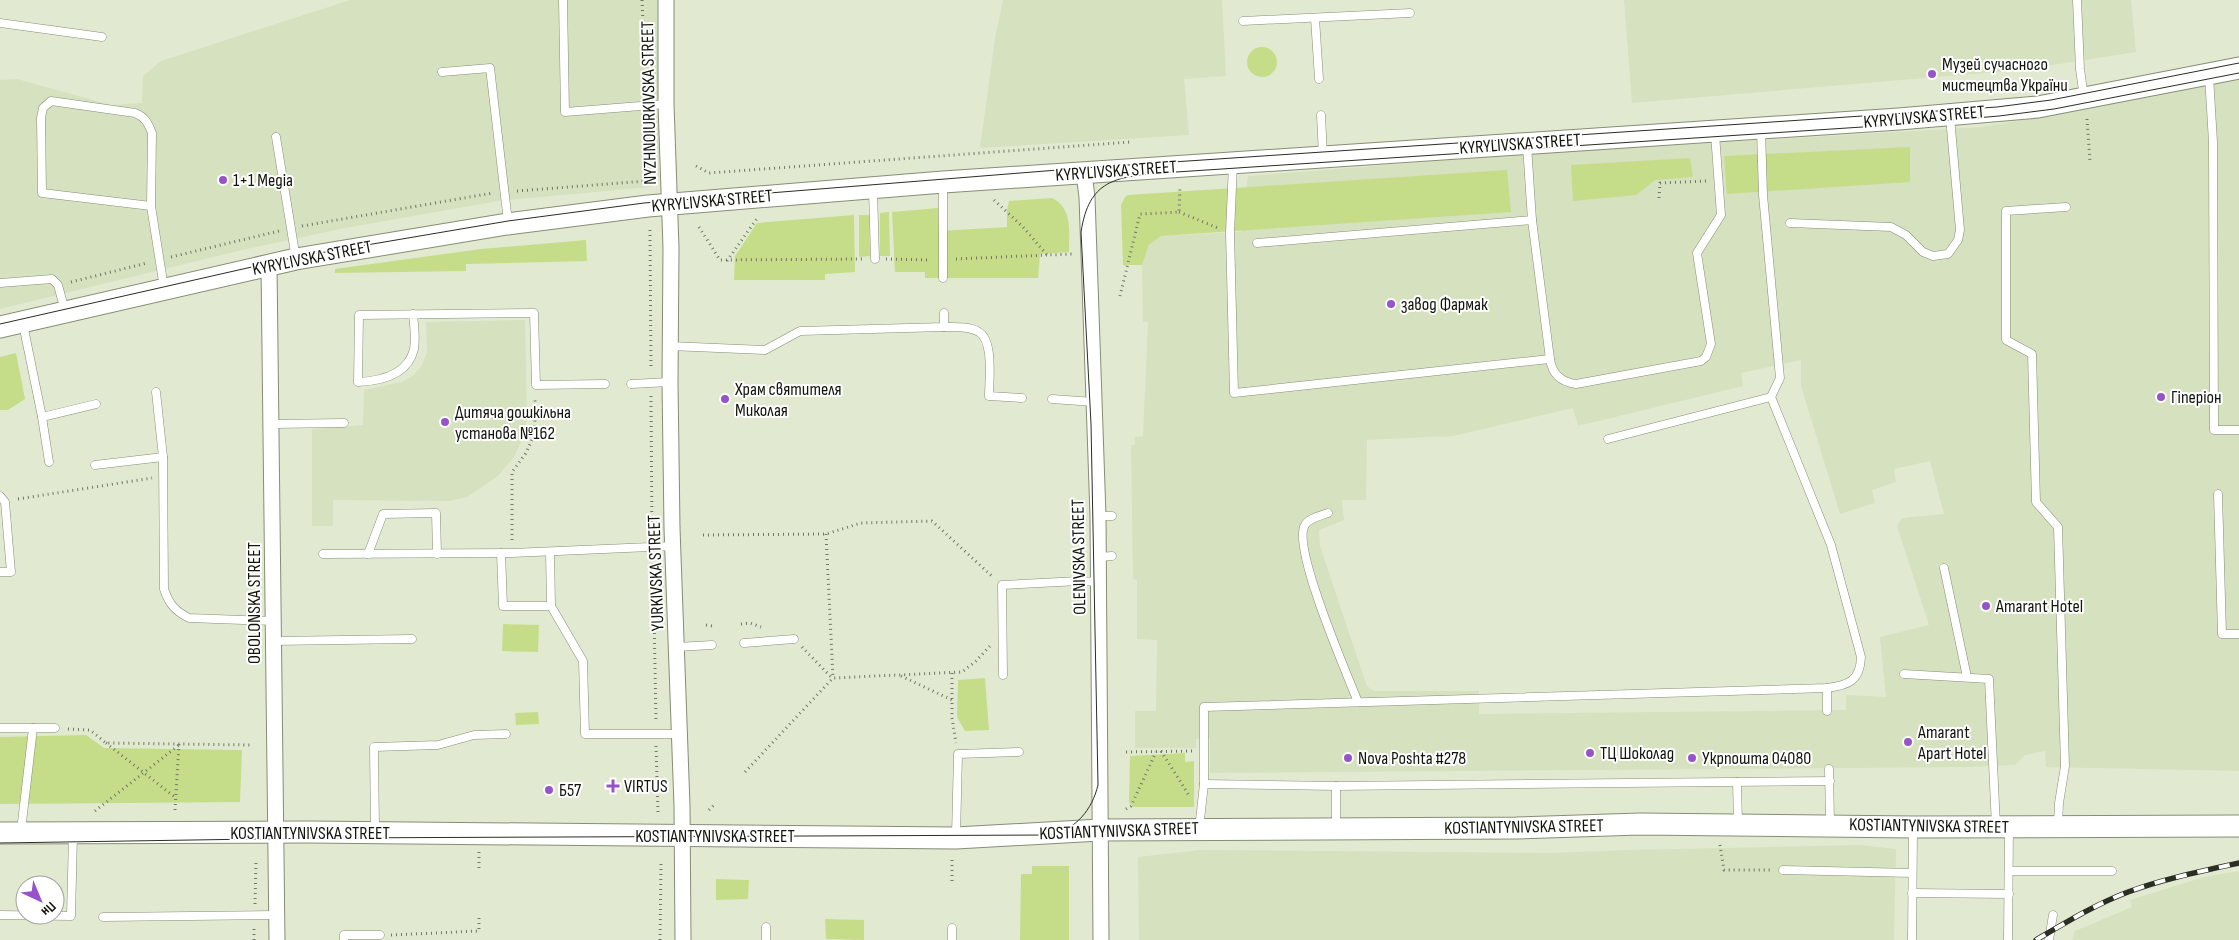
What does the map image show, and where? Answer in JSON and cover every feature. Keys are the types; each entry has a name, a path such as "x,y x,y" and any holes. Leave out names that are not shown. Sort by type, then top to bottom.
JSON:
{"street":[{"name":"NYZHNOIURKIVSKA STREET","path":"666,0 666,104 670,204"},
{"name":"KYRYLIVSKA STREET","path":"0,327 296,259 507,224 670,204 944,182 1761,129 2038,107 2085,109 2208,74 2239,68"},
{"name":"OLENIVSKA STREET","path":"1084,174 1094,402 1105,516 1105,557 1099,582 1101,940"},
{"name":"YURKIVSKA STREET","path":"670,204 670,382 673,546 680,734 683,940"},
{"name":"OBOLONSKA STREET","path":"269,266 274,641 274,832 277,940"},
{"name":"KOSTIANTYNIVSKA STREET","path":"10,834 274,832 956,838 1100,830 1199,829 1738,824 2003,828 2239,826"}],"lane":[{"path":"563,0 564,112 666,104"},
{"path":"2077,0 2080,69 2085,109"},
{"path":"1243,21 1410,13"},
{"path":"1315,18 1319,79"},
{"path":"0,23 102,37"},
{"path":"442,72 490,68 507,224"},
{"path":"2208,74 2213,142 2214,430 2239,430"},
{"path":"151,206 42,193 41,118 43,108 51,101 141,115 148,123 152,132 151,206 165,290"},
{"path":"1321,115 1323,158"},
{"path":"1790,223 1884,225 1899,230 1927,254 1948,254 1958,240 1960,230 1950,115"},
{"path":"1199,829 1204,784 1204,707 1827,688 1845,686 1857,676 1861,669 1862,657 1831,545 1771,397 1780,378 1764,204 1761,129"},
{"path":"1527,144 1532,220 1550,359 1556,375 1566,382 1576,384 1701,361 1706,357 1711,344 1697,253 1721,215 1714,132"},
{"path":"276,137 296,259"},
{"path":"1234,163 1230,233 1234,393 1550,359"},
{"path":"944,182 944,278"},
{"path":"873,188 875,259"},
{"path":"2058,827 2059,802 2065,766 2058,527 2036,502 2032,354 2006,340 2006,211 2066,207"},
{"path":"1256,243 1532,220"},
{"path":"0,283 52,279 58,285 65,312"},
{"path":"413,314 414,347 411,358 401,369 388,378 358,382 359,315 413,314 534,313 536,385 605,384"},
{"path":"944,313 944,327"},
{"path":"22,322 42,417 49,462"},
{"path":"670,346 765,350 800,331 971,328 981,332 989,352 989,396 1022,398"},
{"path":"631,384 670,382"},
{"path":"156,392 163,457 164,589 168,602 178,612 189,618 273,621"},
{"path":"1608,439 1771,397"},
{"path":"1052,399 1094,402"},
{"path":"42,417 96,404"},
{"path":"272,424 344,422"},
{"path":"95,465 163,457"},
{"path":"2218,494 2222,634 2239,634"},
{"path":"0,572 11,572 2,499"},
{"path":"368,554 383,514 436,513 437,554"},
{"path":"1328,513 1310,520 1304,526 1303,545 1311,579 1358,702"},
{"path":"323,554 512,554 673,546"},
{"path":"550,552 551,606 583,661 585,734 680,734"},
{"path":"501,554 503,606 551,606"},
{"path":"1944,568 1967,677"},
{"path":"1003,675 1002,585 1079,581 1099,582"},
{"path":"274,641 412,639"},
{"path":"744,643 794,639"},
{"path":"677,647 712,645"},
{"path":"1904,674 1989,679 2003,828 2009,870 2008,940"},
{"path":"1827,688 1827,711"},
{"path":"0,728 55,728"},
{"path":"10,834 33,728"},
{"path":"375,833 374,747 438,745 474,735 506,734"},
{"path":"956,838 958,754 1019,752"},
{"path":"1829,768 1830,825"},
{"path":"1204,784 1336,786 1830,780"},
{"path":"1737,782 1738,824"},
{"path":"1336,786 1336,829"},
{"path":"1912,940 1913,827"},
{"path":"0,915 71,916 73,833"},
{"path":"1783,870 1912,873"},
{"path":"2009,870 2112,871"},
{"path":"1912,893 2009,894"},
{"path":"103,917 276,915"},
{"path":"2049,940 2053,915"},
{"path":"766,927 766,940"},
{"path":"952,928 952,940"},
{"path":"344,940 344,935 380,935"}],"path":[{"path":"2085,109 2090,161"},
{"path":"696,166 709,173 1130,142"},
{"path":"1660,198 1660,183 1718,180"},
{"path":"58,285 292,228 505,192 646,181"},
{"path":"1179,212 1180,186"},
{"path":"994,200 1023,227 1046,255 1074,254"},
{"path":"1120,296 1140,214 1179,212 1230,233"},
{"path":"727,261 758,217"},
{"path":"512,554 512,472 526,453 535,433 536,385"},
{"path":"2,499 163,476"},
{"path":"703,535 826,534 861,523 932,521 1002,585"},
{"path":"826,534 833,678"},
{"path":"706,625 712,626"},
{"path":"745,772 833,678 952,674 962,672 976,661 1002,632"},
{"path":"952,674 952,718 958,754"},
{"path":"900,676 952,700"},
{"path":"55,728 90,730 176,798"},
{"path":"106,743 250,745"},
{"path":"95,811 179,744"},
{"path":"175,810 179,744"},
{"path":"1126,752 1204,750"},
{"path":"1161,751 1192,800"},
{"path":"1123,810 1131,806 1156,752"},
{"path":"709,810 716,803"},
{"path":"1720,845 1724,870 1783,870"},
{"path":"479,851 479,871"},
{"path":"952,860 952,884"},
{"path":"660,940 661,863"},
{"path":"380,935 479,932 479,915"}],"shaded area":[{"path":"350,0 657,0 659,177 656,184 650,187 498,201 345,228 242,250 0,309 0,80 17,79 111,105 142,103 143,76 161,61"},
{"path":"1003,0 1222,0 1226,76 1184,79 1189,135 980,148 995,38"},
{"path":"1624,0 2131,0 2136,52 2020,70 1632,103"},
{"path":"2239,78 2239,771 2046,767 2045,751 2025,755 2015,765 1969,767 1210,773 1210,738 1196,739 1196,748 1135,748 1135,711 1156,711 1157,640 1137,639 1137,580 1133,579 1131,445 1135,445 1134,437 1143,436 1148,322 1143,322 1142,265 1149,245 1161,236 1241,232 1248,176 1526,154 1981,127 2086,109","holes":["1801,360 1801,386 1840,514 1875,503 1872,490 1896,482 1894,469 1930,461 1944,514 1902,518 1897,526 1929,625 1880,637 1886,697 1846,695 1846,710 1479,714 1479,691 1374,691 1367,686 1320,546 1319,530 1344,520 1342,500 1366,500 1367,440 1453,436 1573,408 1578,426 1743,386 1741,373"]},
{"name":"Дитяча дошкільна установа №162","path":"525,320 527,419 522,440 514,457 498,476 467,497 449,501 333,500 333,526 312,526 312,429 363,425 364,390 402,382 414,375 422,365 427,352 426,322"},
{"path":"1860,845 1896,849 1894,940 1139,940 1138,857 1200,850 1547,853"},
{"path":"2239,871 2239,940 2072,940 2075,931 2132,907 2130,900 2204,877"}],"green space":[{"path":"1262,47 1272,52 1277,62 1272,72 1262,77 1252,72 1247,62 1252,52"},
{"path":"1910,147 1910,182 1727,194 1724,156"},
{"path":"1690,158 1693,177 1655,180 1636,195 1573,201 1571,165"},
{"path":"1507,170 1511,212 1161,236 1149,245 1142,265 1123,265 1121,205 1128,195"},
{"path":"1052,198 1059,202 1067,214 1069,252 1040,254 1038,278 925,278 925,272 895,272 892,212 938,208 939,231 1007,227 1009,201"},
{"path":"889,212 890,256 880,256 880,213"},
{"path":"854,215 855,272 825,274 825,280 734,280 735,256 757,223"},
{"path":"859,215 869,215 870,256 859,257"},
{"path":"586,240 587,261 466,264 466,271 335,273 335,269 481,249"},
{"path":"16,353 25,399 8,410 0,410 0,357"},
{"path":"503,624 539,625 538,652 502,651"},
{"path":"985,678 989,730 965,731 957,717 958,680"},
{"path":"538,712 539,724 516,725 515,713"},
{"path":"86,735 104,748 242,750 240,802 0,804 0,737"},
{"path":"1185,753 1185,762 1194,761 1194,807 1133,807 1129,802 1130,756"},
{"path":"1032,866 1069,866 1069,940 1020,940 1021,874 1032,874"},
{"path":"716,879 749,880 748,899 716,900"},
{"path":"825,919 864,920 864,940 826,939"}],"tram line":[{"path":"0,324 296,257 508,221 644,203 1083,168 1997,107 2051,100 2239,63"},
{"path":"0,843 320,838 1051,835 1060,832 1082,817 1092,803 1098,785 1091,424 1081,232 1090,201 1107,185 1130,177 1161,173 1893,125 1999,116 2054,109 2239,73"}],"railway":[{"path":"2036,940 2092,908 2141,887 2239,863"}],"place":[{"name":"Музей сучасного мистецтва України","path":"1932,74"},
{"name":"1+1 Медіа","path":"223,180"},
{"name":"завод Фармак","path":"1391,304"},
{"name":"Гіперіон","path":"2161,397"},
{"name":"Храм святителя Миколая","path":"725,399"},
{"name":"Дитяча дошкільна установа №162","path":"445,422"},
{"name":"Amarant Hotel","path":"1986,606"},
{"name":"Amarant Apart Hotel","path":"1908,742"},
{"name":"ТЦ Шоколад","path":"1590,753"},
{"name":"Nova Poshta #278","path":"1348,758"},
{"name":"Укрпошта 04080","path":"1692,758"},
{"name":"VIRTUS","path":"613,786"},
{"name":"Б57","path":"549,790"}]}
